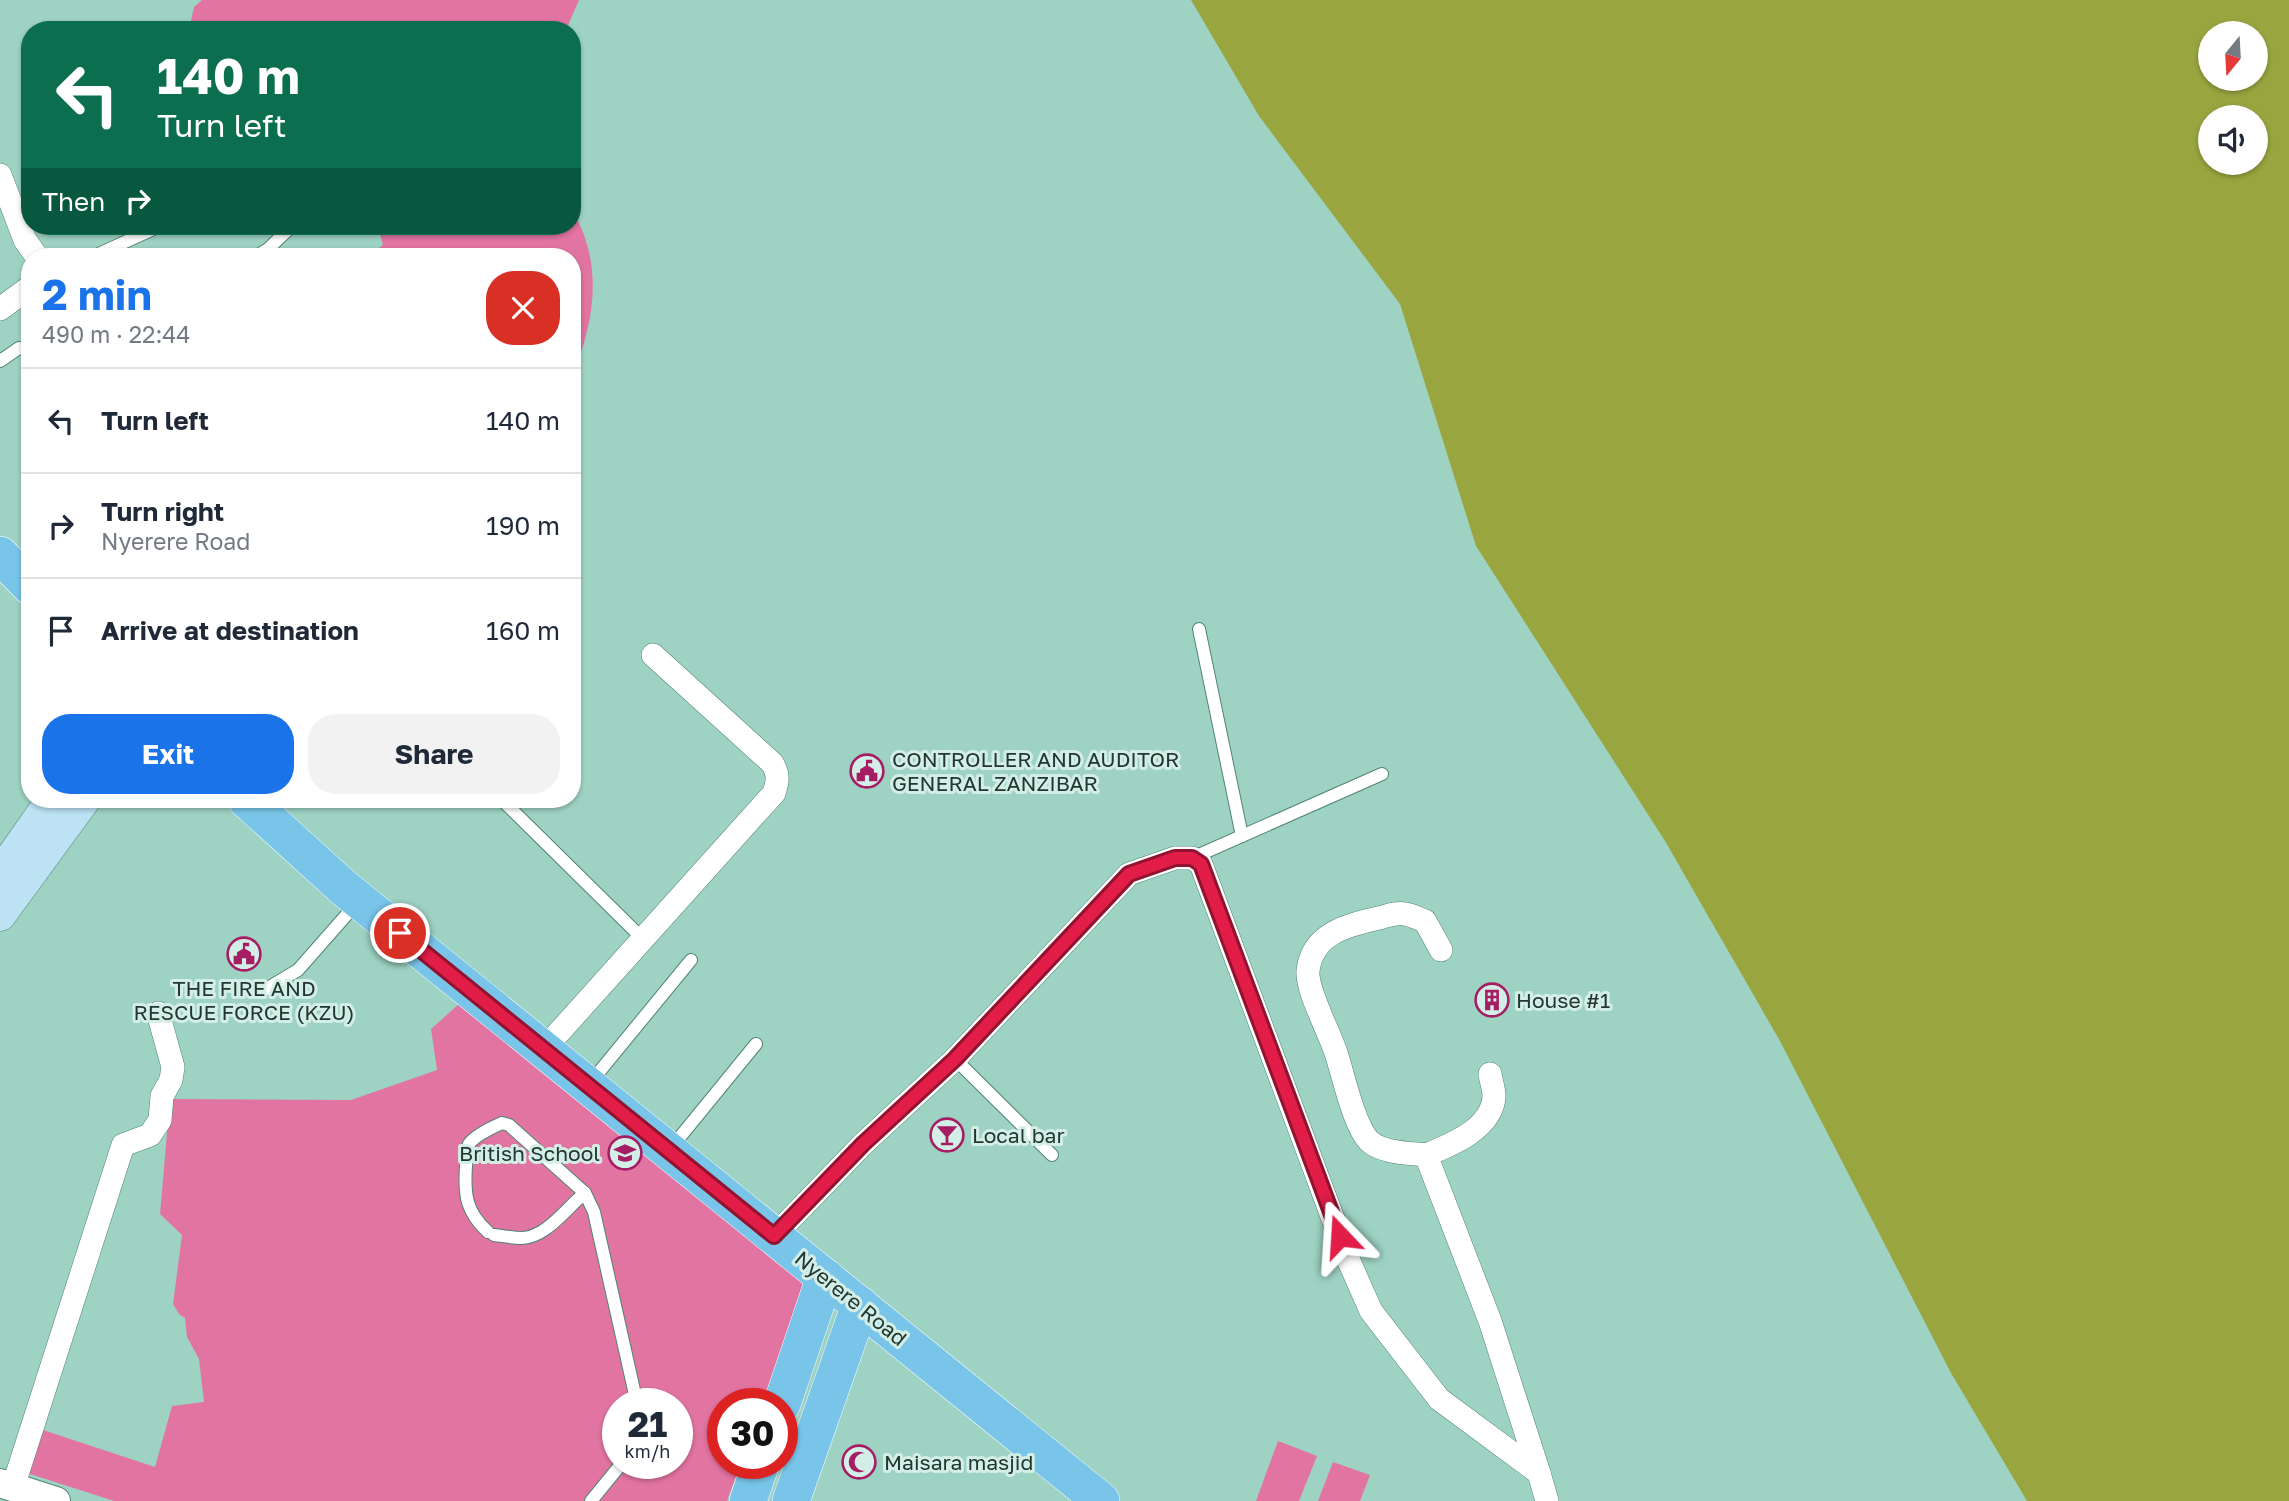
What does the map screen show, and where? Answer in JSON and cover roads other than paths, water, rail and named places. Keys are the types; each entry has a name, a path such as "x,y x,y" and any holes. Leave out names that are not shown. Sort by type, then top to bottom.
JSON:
{"main road":[{"path":"0,555 21,577"},
{"path":"0,874 46,808"},
{"path":"0,915 78,808"},
{"name":"Nyerere Road","path":"256,808 359,900 1101,1501"},
{"path":"787,1388 825,1277"},
{"path":"791,1501 860,1306"},
{"path":"748,1501 756,1479"}],"street":[{"path":"0,175 21,230"},
{"path":"0,309 21,294"},
{"path":"544,1049 774,793 778,782 777,771 772,763 653,655"},
{"path":"774,1236 863,1144 955,1059 1129,874 1175,858 1192,858 1201,864 1348,1259 1371,1311 1439,1399 1539,1473"},
{"path":"1441,950 1425,921 1403,913 1346,925 1322,939 1312,954 1307,972 1311,988 1335,1049 1351,1103 1371,1143 1395,1151 1426,1155 1448,1147 1489,1115 1494,1096 1490,1074"},
{"path":"54,1501 7,1485 123,1145 150,1135 160,1120 162,1096 171,1080 173,1067 158,1013"},
{"path":"1426,1155 1490,1321 1547,1501"}],"lane":[{"path":"112,248 140,235"},
{"path":"264,248 276,235"},
{"path":"0,361 19,348"},
{"path":"1199,629 1242,836"},
{"path":"1192,858 1382,774"},
{"path":"510,808 642,937"},
{"path":"263,991 298,970 359,900"},
{"path":"587,1086 691,960"},
{"path":"668,1151 756,1044"},
{"path":"955,1059 1052,1155"},
{"path":"585,1193 552,1224 537,1234 523,1238 491,1234 474,1219 468,1206 464,1186 468,1148 471,1142 502,1123 509,1125 585,1193 597,1225 634,1388"},
{"path":"591,1501 609,1479"}],"place":[{"name":"CONTROLLER AND AUDITOR GENERAL ZANZIBAR","path":"867,771"},
{"name":"THE FIRE AND RESCUE FORCE (KZU)","path":"244,954"},
{"name":"House #1","path":"1492,1000"},
{"name":"Local bar","path":"947,1135"},
{"name":"British School","path":"625,1153"},
{"name":"Maisara masjid","path":"859,1462"}]}
